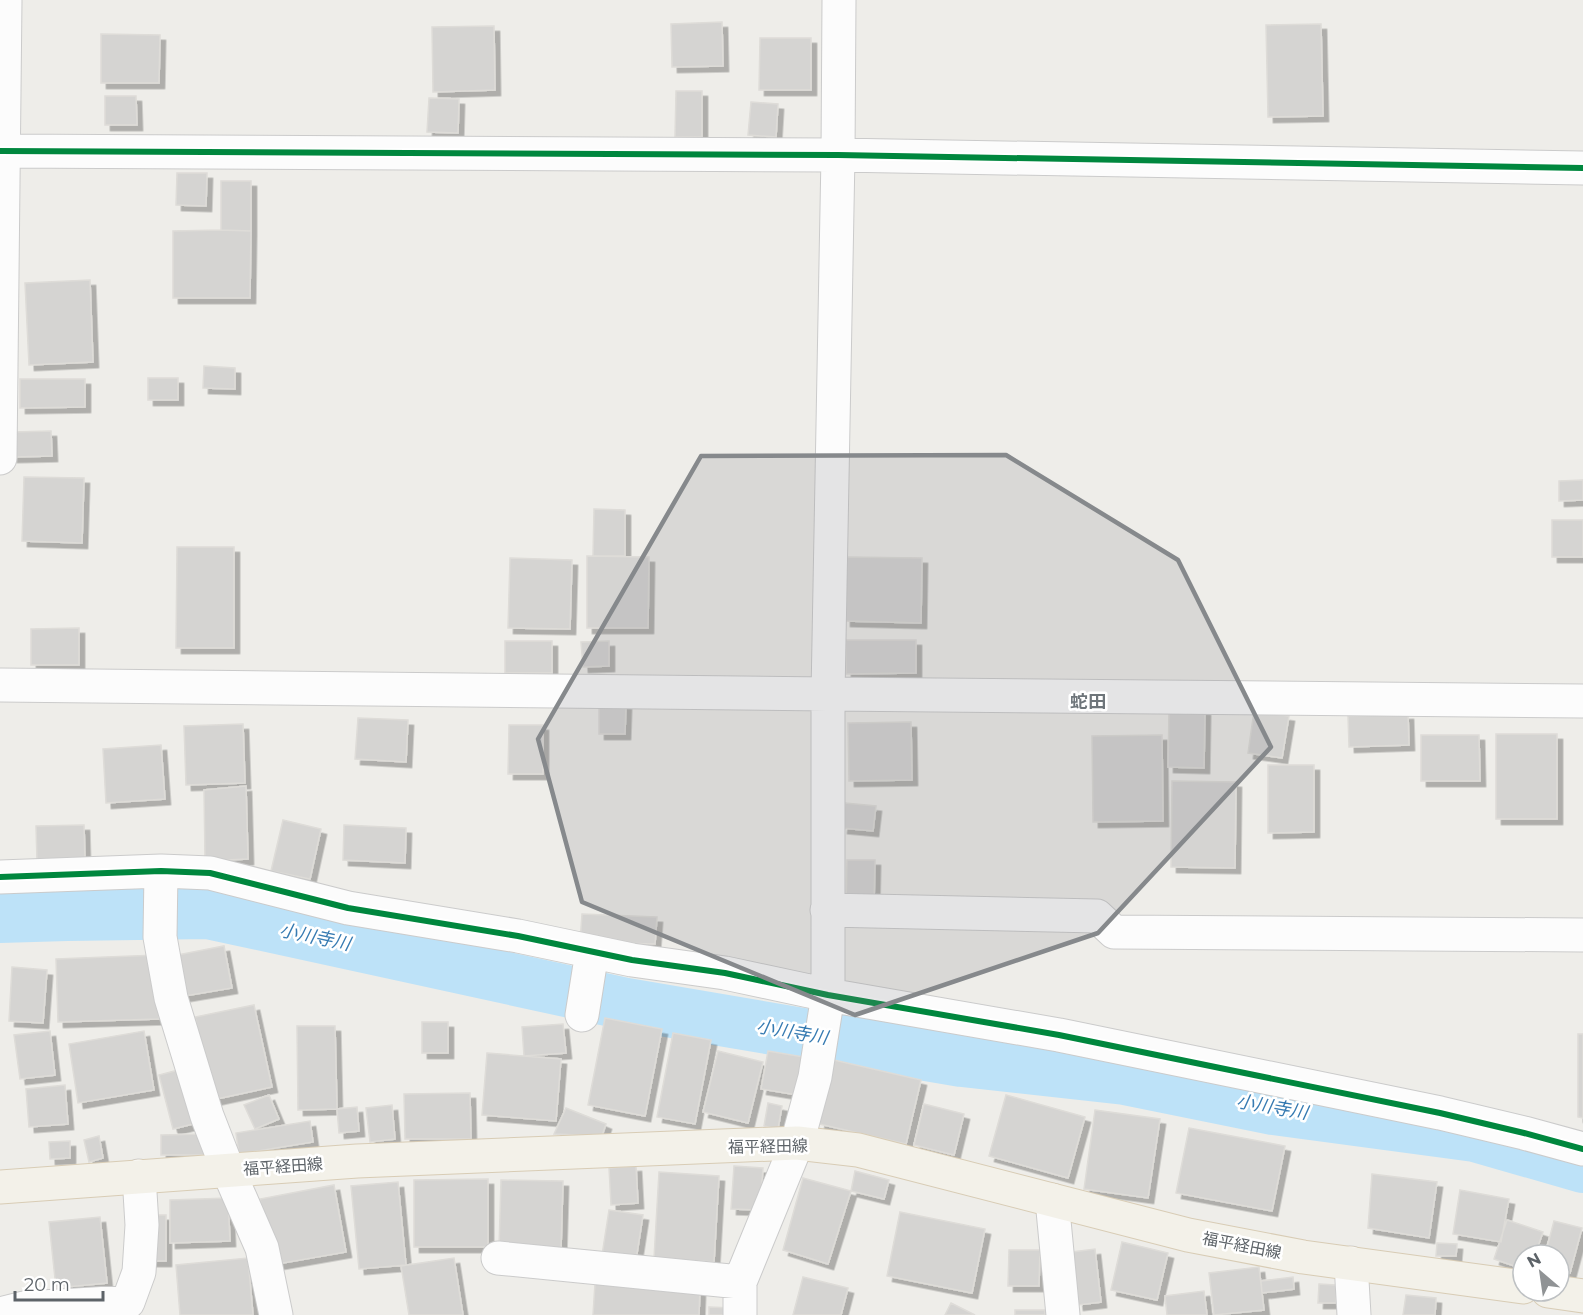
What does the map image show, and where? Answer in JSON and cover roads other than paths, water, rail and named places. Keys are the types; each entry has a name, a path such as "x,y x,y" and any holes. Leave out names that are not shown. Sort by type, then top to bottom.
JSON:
{"main road":[{"name":"福平経田線","path":"0,1187 357,1161 797,1143 858,1150 1188,1235 1303,1257 1511,1285"}],"street":[{"path":"0,458 1,151 5,0"},
{"path":"740,1315 740,1282 797,1143 815,1077 828,995 828,694 839,0"},
{"path":"1,151 838,155 1583,168"},
{"path":"0,685 1583,701"},
{"path":"0,877 160,871 210,873 348,908 518,936 632,960 725,973 828,995 1059,1035 1429,1111 1583,1149"},
{"path":"160,871 160,937 171,998 207,1116 262,1248 276,1315"},
{"path":"827,910 1096,916 1114,932 1583,935"},
{"path":"582,1015 592,952"},
{"path":"0,1314 24,1308 128,1302 139,1272 142,1225 139,1176"},
{"path":"1052,1200 1064,1315"},
{"path":"498,1258 740,1282"},
{"path":"1351,1263 1354,1315"}],"waterway":[{"name":"小川寺川","path":"0,917 208,913 626,1004 962,1061 1125,1079 1273,1109 1475,1136 1583,1167"}],"district":[{"name":"蛇田","path":"1088,702"}]}
